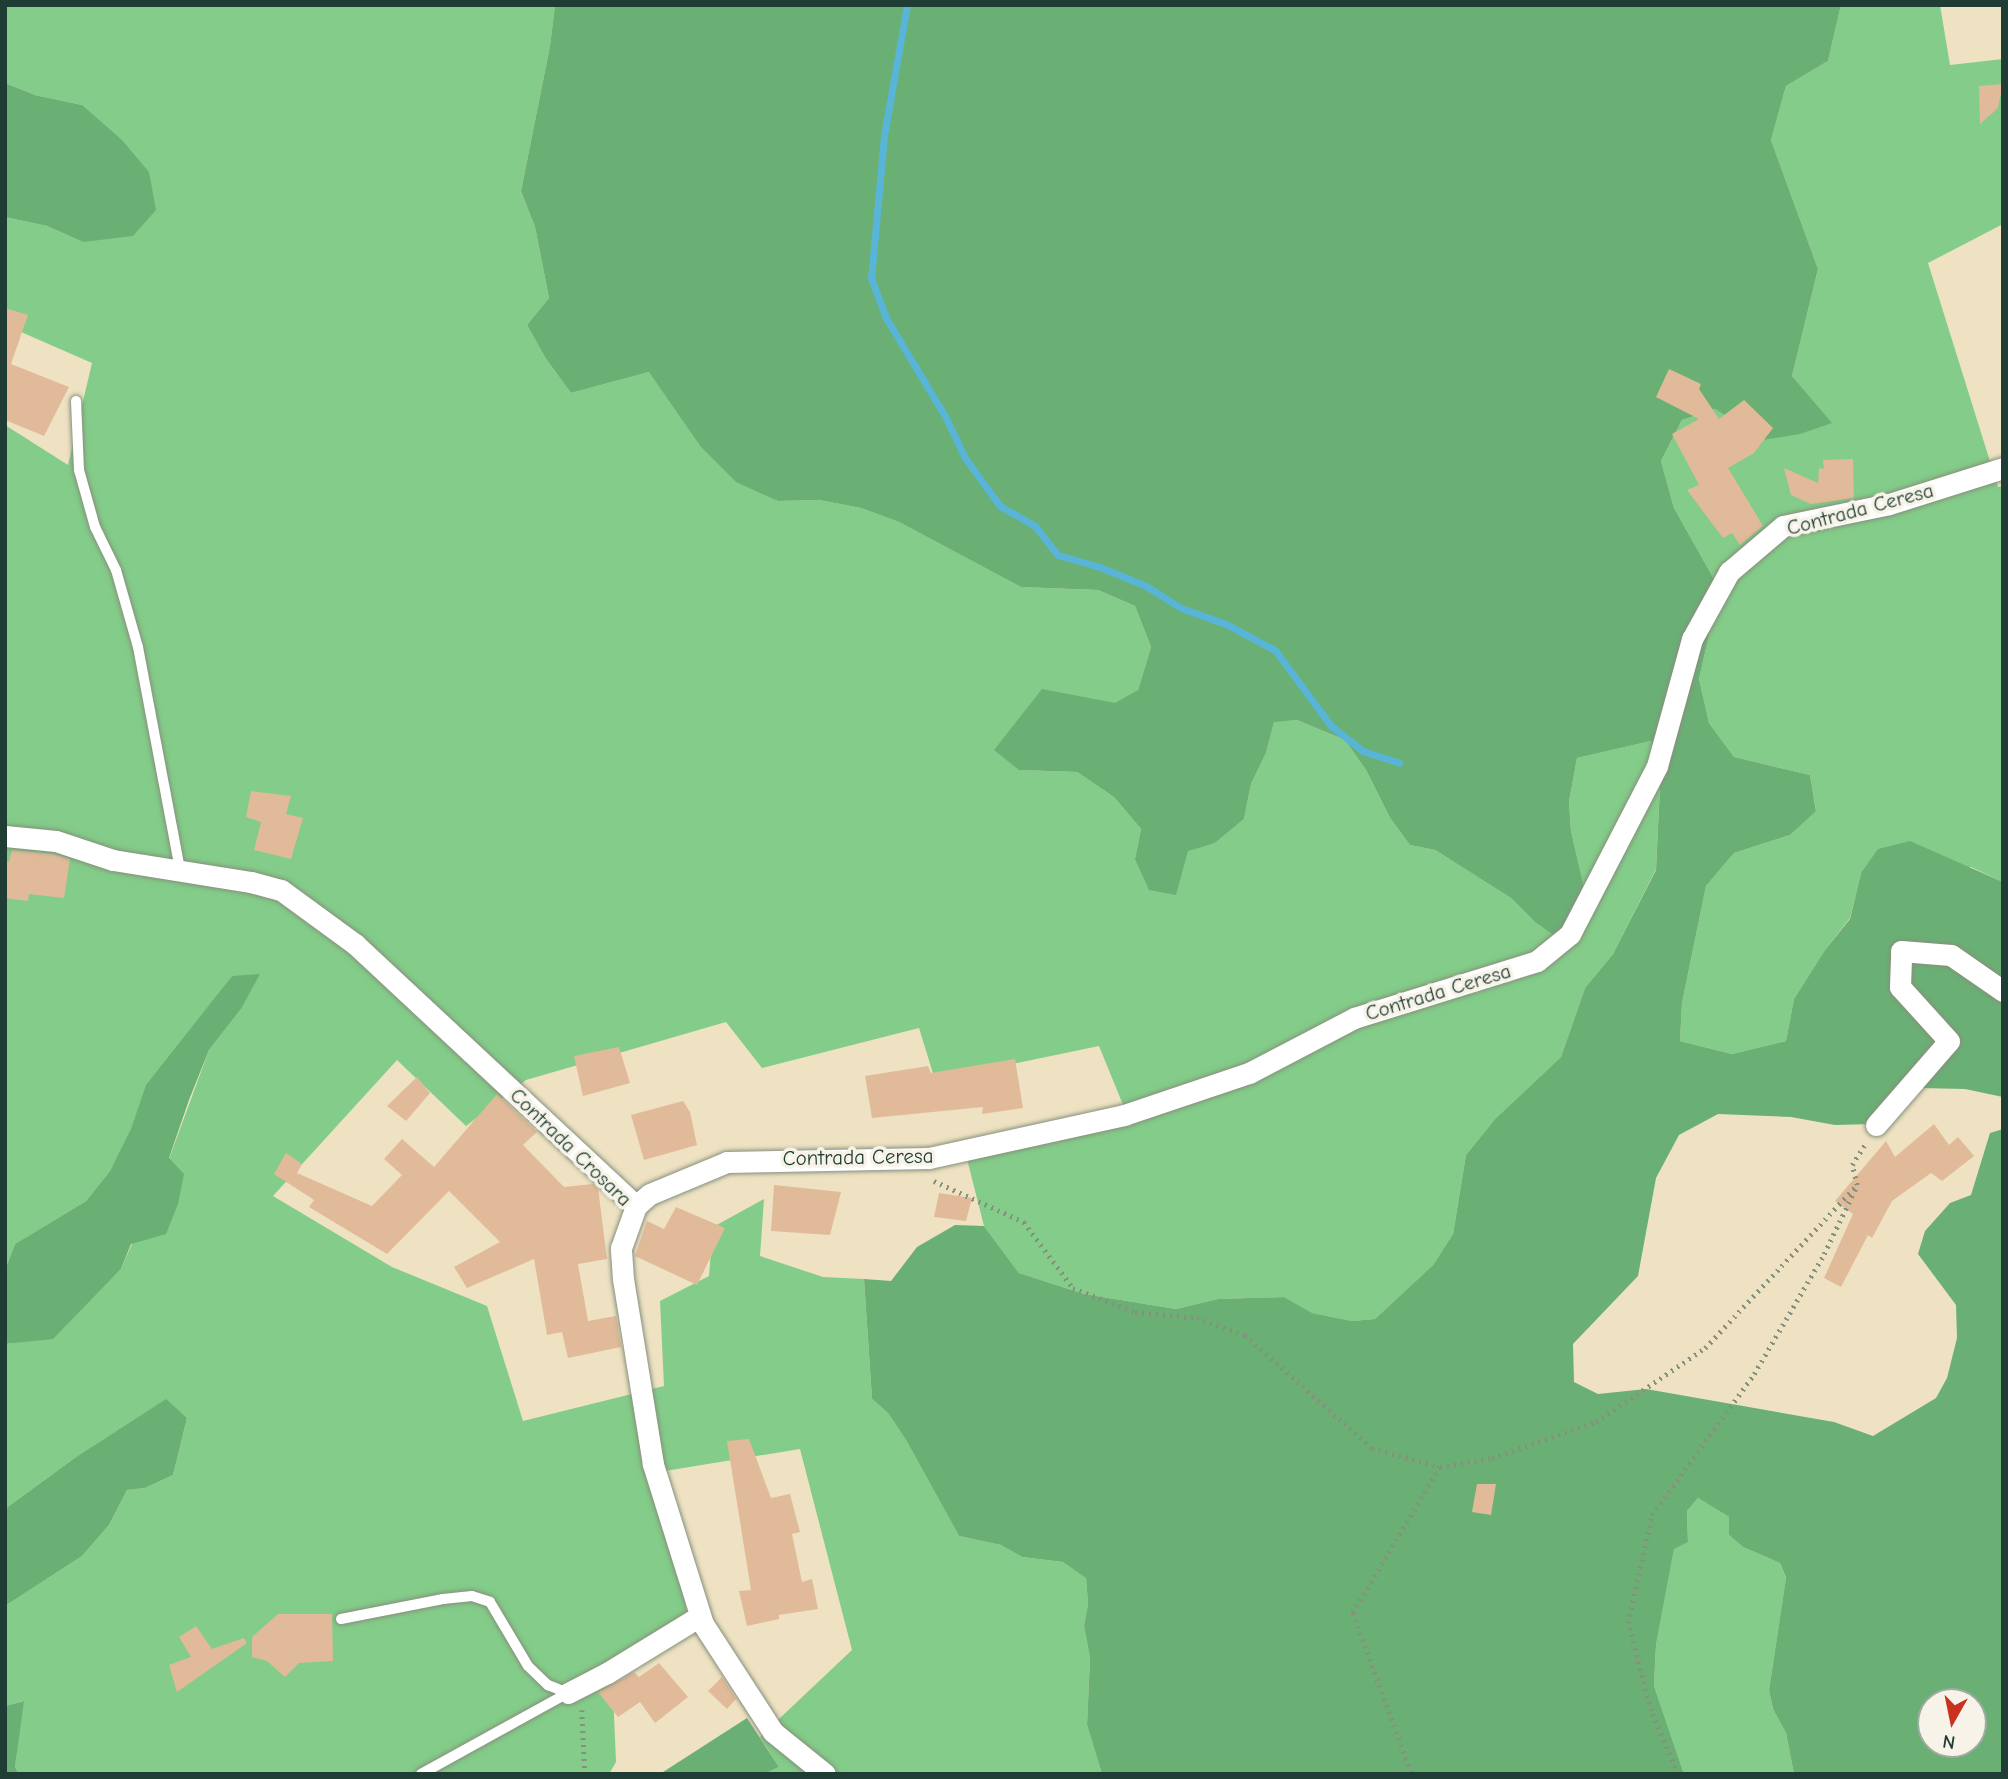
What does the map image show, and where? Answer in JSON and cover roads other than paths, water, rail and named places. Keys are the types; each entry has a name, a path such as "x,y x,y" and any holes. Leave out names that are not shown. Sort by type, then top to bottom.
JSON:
{"street":[{"name":"Contrada Ceresa","path":"636,1206 650,1194 727,1162 929,1158 1124,1115 1249,1073 1354,1018 1536,961 1570,934 1657,766 1692,639 1730,572 1783,526 1889,504 2003,468"},
{"name":"Contrada Crosara","path":"5,836 56,841 113,860 271,887 303,904 355,944 636,1206 621,1248 623,1279 653,1464 700,1616 773,1732 825,1774"},
{"path":"1876,1125 1949,1041 1900,987 1901,951 1951,955 2003,991"},
{"path":"575,1689 607,1673 700,1616"}],"lane":[{"path":"76,401 79,470 95,527 116,570 138,647 180,870"},
{"path":"341,1619 472,1596 490,1602 527,1666 548,1685 575,1689"},
{"path":"421,1774 575,1689"}],"waterway":[{"path":"907,5 884,136 871,278 886,318 945,416 965,458 1000,506 1035,526 1058,555 1100,567 1146,586 1181,608 1226,624 1275,650 1331,726 1363,751 1399,763"}]}
